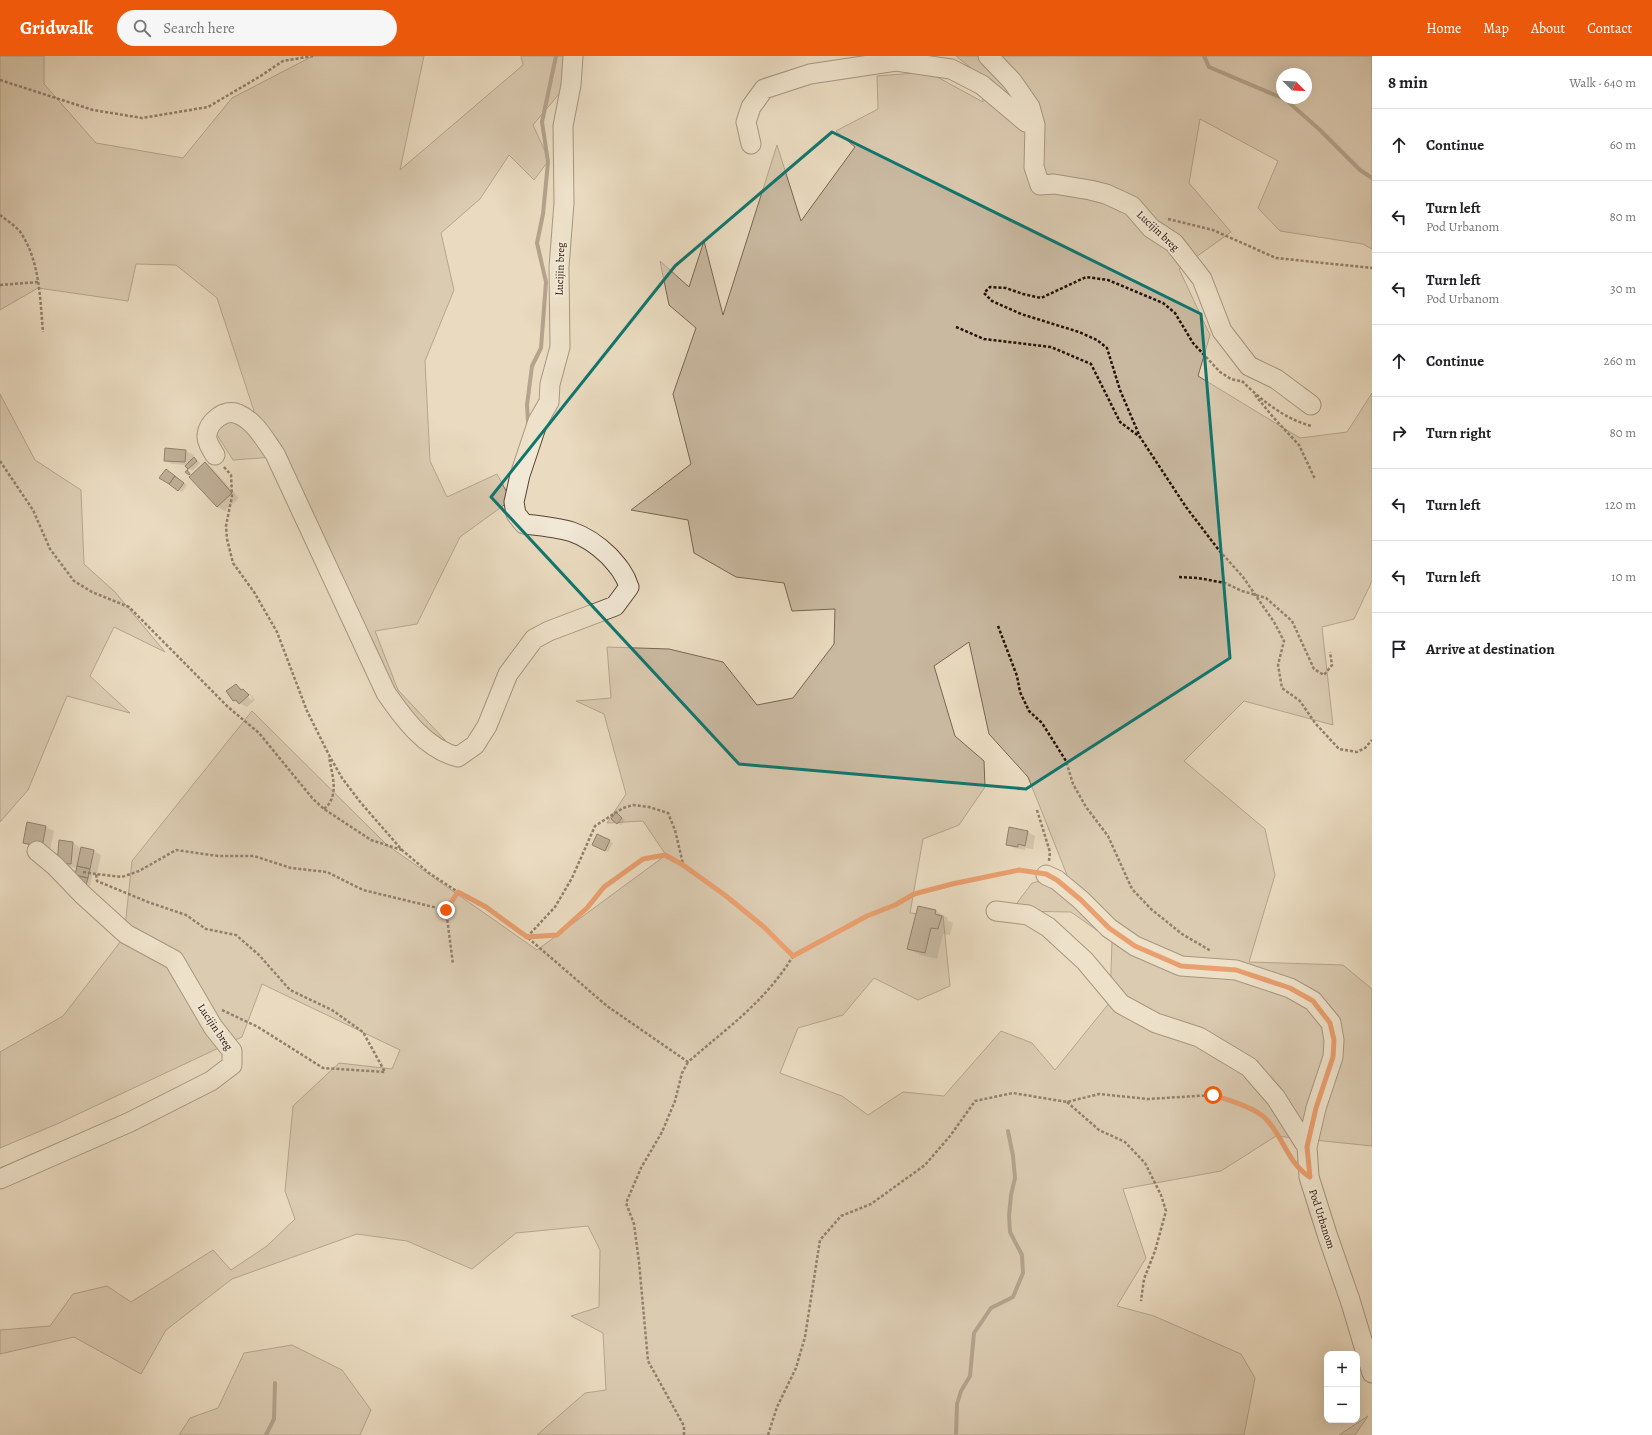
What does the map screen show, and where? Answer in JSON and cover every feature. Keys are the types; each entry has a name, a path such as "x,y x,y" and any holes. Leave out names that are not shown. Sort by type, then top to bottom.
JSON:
{"street":[{"name":"Lucijin breg","path":"215,455 206,436 208,428 215,419 224,414 237,413 251,422 275,454 386,693 403,718 426,741 445,754 458,757 475,745 487,726 508,674 534,639 549,631 614,606 629,587 626,575 596,544 579,534 561,529 524,524 516,514 514,502 520,476 538,421 548,402 550,384 560,347 559,267 564,203 563,126 571,85 573,56"},
{"name":"Lucijin breg","path":"988,56 1012,81 1030,107 1035,125 1034,167 1040,185 1054,184 1090,190 1106,194 1132,206 1151,228 1174,243 1202,279 1222,331 1245,373 1276,379 1312,405"},
{"path":"751,144 746,122 751,107 764,88 810,74 896,61 951,69 982,85 1026,122 1035,125"},
{"name":"Lucijin breg","path":"0,1179 130,1122 211,1081 232,1066 232,1051 213,1027 174,960 126,934 83,895 55,866 37,851"},
{"name":"Pod Urbanom","path":"1046,874 1057,880 1081,900 1109,928 1135,946 1181,966 1236,970 1290,988 1313,1001 1330,1023 1334,1040 1333,1057 1316,1108 1307,1147 1310,1177 1372,1373"},
{"path":"996,911 1028,915 1042,923 1085,961 1121,1004 1156,1023 1199,1037 1248,1067 1276,1098 1307,1147"}],"path":[{"path":"0,80 93,110 142,118 208,107 259,77 282,61 313,56"},
{"path":"0,215 20,232 33,258 39,282 43,332"},
{"path":"1163,218 1213,230 1276,258 1372,268"},
{"path":"1315,479 1298,445 1255,395 1245,373 1231,378 1220,372 1193,343 1175,313 1163,303 1108,280 1086,277 1041,298 1006,288 990,287 984,292 992,302 1021,314 1079,332 1097,340 1107,348 1120,390 1140,437 1186,507 1218,549 1243,576 1274,622 1284,641 1278,665 1282,688 1300,701 1315,723 1339,749 1357,752 1364,748 1372,740"},
{"path":"0,285 39,282"},
{"path":"956,327 984,339 1051,347 1091,364 1120,422 1140,437"},
{"path":"1255,395 1299,423 1312,426"},
{"path":"215,455 231,475 232,496 226,526 227,540 233,563 254,592 277,632 306,711 329,755 361,803 402,850 429,873 458,892 486,907 527,937 607,1006 688,1062"},
{"path":"0,461 34,510 50,549 74,581 92,592 129,607 228,707 260,733 298,782 324,809 371,840 402,850"},
{"path":"1179,577 1198,578 1225,583 1266,598 1292,621 1314,669 1324,675 1332,665 1330,652"},
{"path":"998,626 1017,676 1020,692 1029,711 1042,723 1066,761 1073,784 1086,807 1108,836 1132,889 1151,909 1182,934 1212,952"},
{"path":"324,809 330,804 334,793 329,755"},
{"path":"527,937 555,907 572,878 595,826 623,808 638,805 668,813 675,830 683,865"},
{"path":"684,1435 684,1426 648,1361 634,1224 626,1203 642,1168 662,1132 675,1101 682,1073 688,1062 748,1012 781,976 793,956 867,916 895,905 914,894 952,884 1019,870 1046,874 1050,852 1037,810"},
{"path":"200,1006 217,1007 243,1020 294,1049 323,1068 385,1072 363,1032 332,1010 290,990 259,955 236,935 206,929 186,914 148,902 97,881 96,874 122,877 138,871 176,850 218,856 254,856 291,868 327,872 363,890 446,910"},
{"path":"527,937 557,935 587,908 604,887 643,859 665,855 683,865 726,896 764,927 793,956"},
{"path":"453,964 446,910 458,892"},
{"path":"768,1435 777,1407 796,1368 805,1338 820,1240 841,1216 871,1204 925,1165 950,1136 975,1101 1013,1094 1067,1102 1099,1094 1148,1098 1213,1095 1242,1105 1264,1117 1277,1134 1293,1163 1302,1173 1310,1177"},
{"path":"1067,1102 1099,1130 1125,1142 1145,1162 1162,1195 1166,1210 1155,1251 1144,1279 1141,1301"}],"highlighted area":[{"path":"832,132 1201,314 1230,658 1026,789 739,764 491,497 675,266"}],"shaded area":[{"path":"0,56 44,56 44,84 96,143 183,158 232,98 313,56 424,56 400,170 523,65 521,56 573,56 569,82 533,125 549,160 534,180 509,155 480,199 441,233 454,290 425,361 430,461 447,497 497,474 511,500 460,537 417,624 375,631 398,690 446,741 404,717 274,457 233,460 212,427 254,411 217,298 176,265 136,264 128,301 38,288 0,310"},
{"path":"956,56 1372,56 1372,249 1363,244 1280,231 1258,208 1278,161 1200,119 1189,183 1231,232 1179,269 1210,335 1198,376 1300,438 1347,432 1372,393 1372,581 1354,619 1322,627 1333,725 1244,701 1184,761 1265,829 1275,875 1249,962 1343,965 1372,989 1372,1146 1276,1136 1221,1171 1123,1189 1146,1258 1117,1306 1154,1316 1241,1354 1255,1378 1244,1435 537,1435 585,1393 606,1390 603,1333 571,1316 599,1307 600,1250 588,1226 516,1233 472,1269 407,1241 357,1234 232,1279 166,1330 141,1374 74,1337 0,1354 0,1330 50,1326 73,1294 107,1286 131,1302 213,1250 231,1270 267,1246 295,1219 285,1191 293,1106 339,1063 392,1069 400,1050 262,984 242,1037 57,1124 0,1148 0,1052 63,1016 124,937 132,861 252,711 387,845 537,950 666,855 643,821 607,823 626,794 604,714 576,701 611,698 607,647 669,649 723,662 757,705 793,698 834,644 835,609 792,611 784,583 736,577 694,553 688,520 631,510 691,464 673,394 696,328 669,305 660,261 689,287 704,241 723,315 777,145 801,221 855,147 836,131 878,109 877,76 928,72 983,102 982,77","holes":["969,642 989,734 1028,777 1067,875 1032,883 1011,911 1071,912 1112,941 1110,1002 1055,1070 1032,1043 1001,1031 944,1096 903,1092 868,1115 842,1096 780,1073 798,1028 843,1015 874,978 918,1000 950,986 943,916 910,913 923,839 959,825 985,787 984,761 955,736 934,666"]},
{"path":"0,394 35,460 81,490 84,564 115,592 165,652 114,627 90,676 130,713 67,696 28,790 0,822"},
{"path":"292,1345 342,1370 371,1410 360,1435 179,1435 190,1418 218,1408 244,1353"},
{"path":"1368,1416 1355,1435 1339,1435 1357,1423 1360,1423 1360,1421"}],"building":[{"path":"165,448 186,450 185,462 164,461"},
{"path":"194,457 197,461 187,470 188,469 185,466"},
{"path":"205,462 232,493 217,507 189,477"},
{"path":"166,469 175,476 169,484 159,478"},
{"path":"187,470 190,474 189,475 185,472"},
{"path":"175,476 184,483 178,491 169,484"},
{"path":"236,684 241,690 243,689 249,695 239,704 236,700 233,701 226,691"},
{"path":"616,812 622,818 617,824 611,819"},
{"path":"27,822 46,826 42,847 23,843"},
{"path":"1009,827 1028,831 1025,846 1018,844 1018,847 1006,845"},
{"path":"597,834 610,840 605,851 592,845"},
{"path":"59,840 73,842 71,864 57,863"},
{"path":"81,847 94,850 90,869 77,866"},
{"path":"77,866 90,869 88,878 75,875"},
{"path":"75,875 88,878 86,885 73,882"},
{"path":"918,906 936,910 935,914 942,916 938,929 931,928 925,953 907,949"}],"waterway":[{"path":"528,422 527,405 532,366 541,348 546,282 537,243 543,214 548,162 542,122 556,56"},
{"path":"1204,56 1209,67 1276,95"},
{"path":"1291,104 1320,130 1360,170 1372,178"},
{"path":"956,1435 957,1404 961,1391 970,1376 974,1333 991,1308 1013,1297 1023,1273 1022,1255 1010,1232 1009,1216 1011,1195 1015,1178 1013,1156 1008,1131"},
{"path":"266,1435 274,1419 275,1383"}],"route":[{"path":"446,910 458,892 486,907 527,937 557,935 587,908 604,887 643,859 665,855 683,865 726,896 764,927 793,956 867,916 895,905 914,894 952,884 1019,870 1046,874 1057,880 1081,900 1109,928 1135,946 1181,966 1236,970 1290,988 1313,1001 1330,1023 1334,1040 1333,1057 1316,1108 1307,1147 1310,1177 1302,1173 1293,1163 1277,1134 1264,1117 1242,1105 1213,1095"}]}
